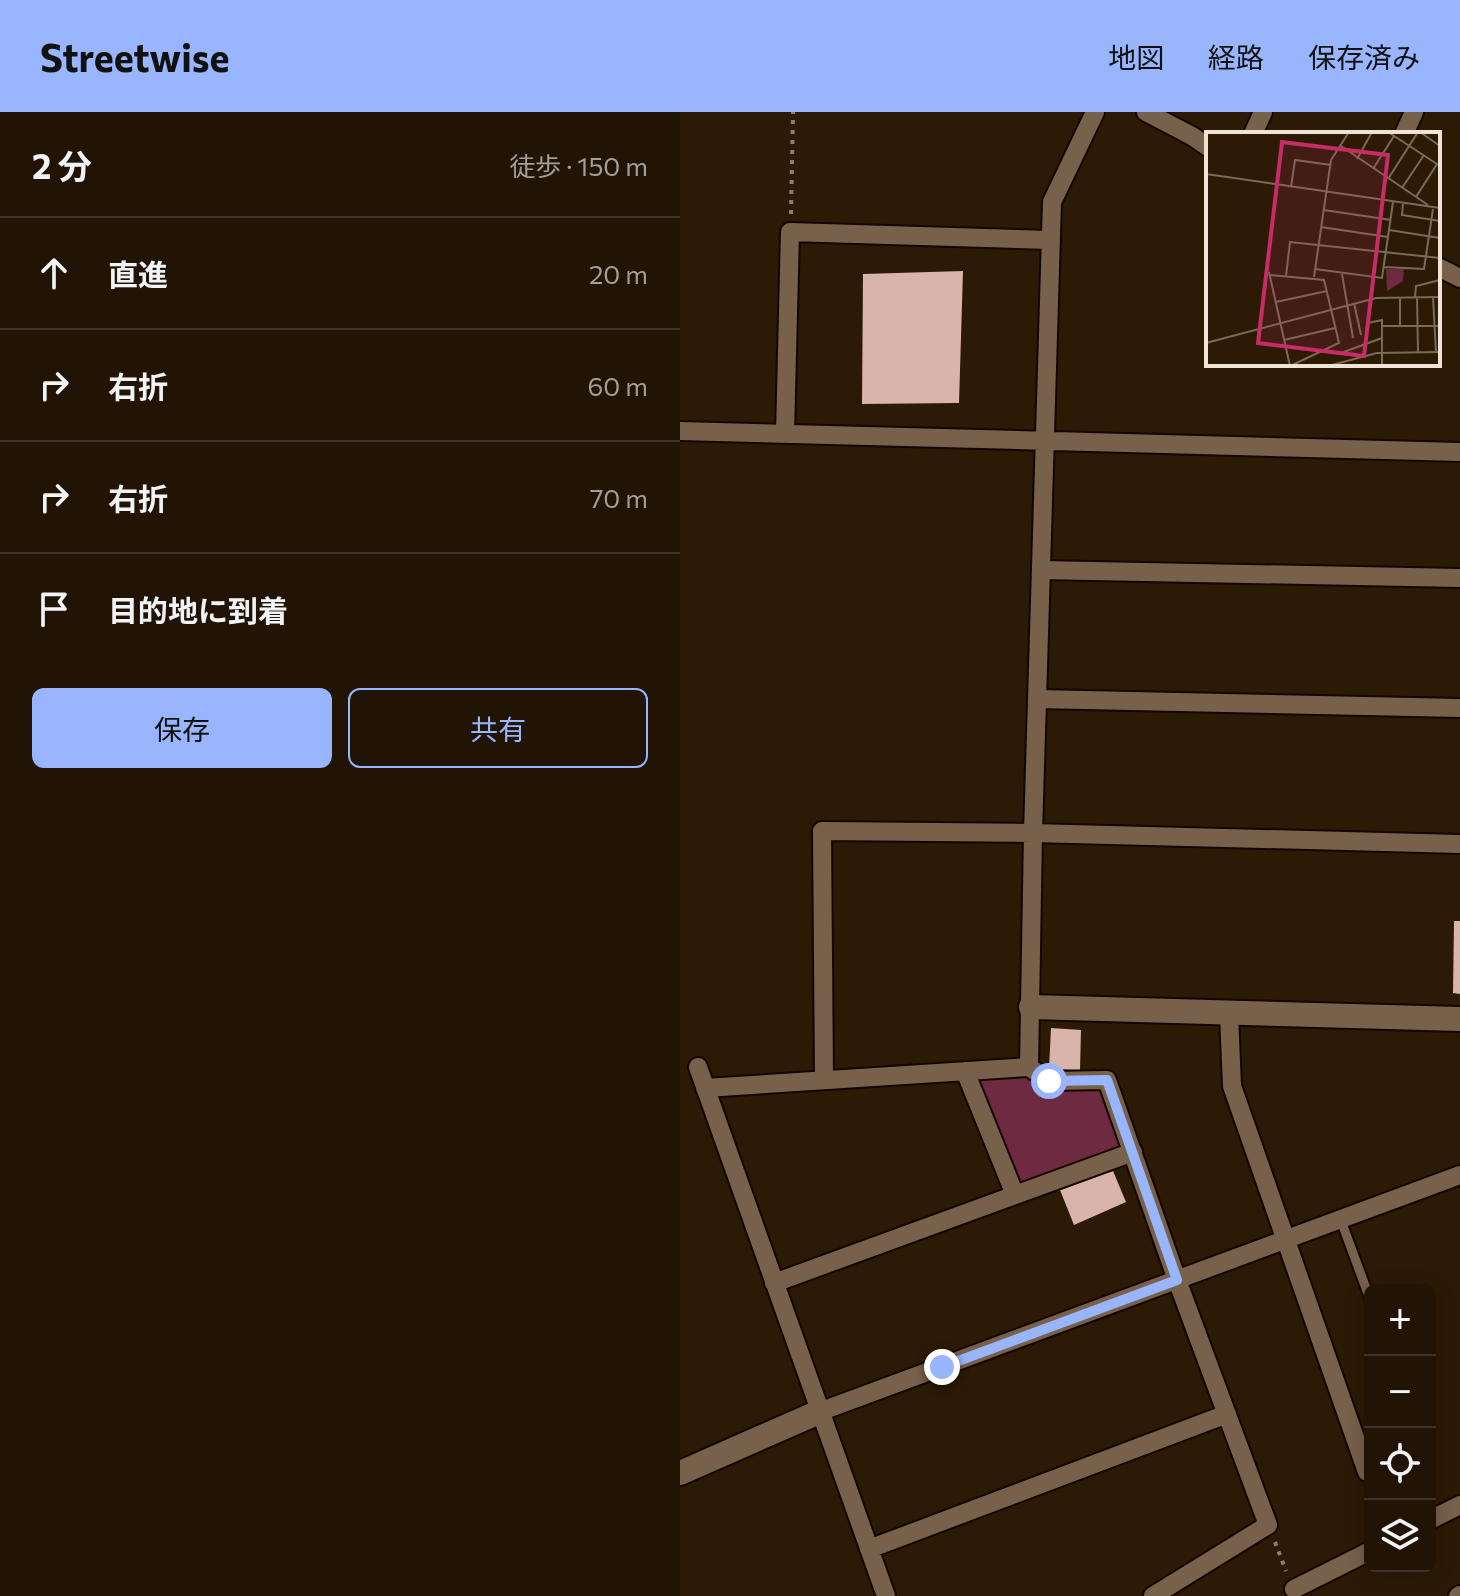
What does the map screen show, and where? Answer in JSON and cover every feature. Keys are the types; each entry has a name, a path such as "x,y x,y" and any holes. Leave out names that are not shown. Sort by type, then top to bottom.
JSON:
{"street":[{"path":"1029,1067 1052,202 1095,112"},
{"path":"1146,112 1206,146"},
{"path":"1254,132 1263,112"},
{"path":"1405,132 1414,112"},
{"path":"785,434 790,232 1051,240"},
{"path":"1440,268 1460,278"},
{"path":"680,431 1460,452"},
{"path":"1041,570 1460,578"},
{"path":"1037,699 1460,708"},
{"path":"824,1080 822,831 1460,844"},
{"path":"1031,1007 1460,1019"},
{"path":"1229,1014 1232,1086 1364,1463"},
{"path":"698,1067 886,1596"},
{"path":"705,1088 1029,1067 1049,1081 1107,1080 1268,1525 1153,1596"},
{"path":"965,1071 1015,1195"},
{"path":"774,1283 1133,1152"},
{"path":"680,1473 819,1412 1460,1175"},
{"path":"869,1549 1227,1414"},
{"path":"1436,1517 1460,1505"},
{"path":"1294,1589 1364,1554"}],"lane":[{"path":"1340,1218 1364,1284"}],"path":[{"path":"790,232 793,112"},
{"path":"1268,1525 1294,1589"}],"shaded area":[{"path":"1029,1067 1051,1087 1107,1080 1133,1152 1015,1195 965,1071"}],"building":[{"path":"963,271 959,403 862,404 863,274"},
{"path":"1454,921 1460,921 1460,994 1453,993"},
{"path":"1051,1028 1081,1030 1080,1070 1049,1069"},
{"path":"1113,1171 1126,1202 1074,1225 1060,1190"}],"route":[{"path":"942,1367 1177,1280 1107,1080 1049,1081"}]}
